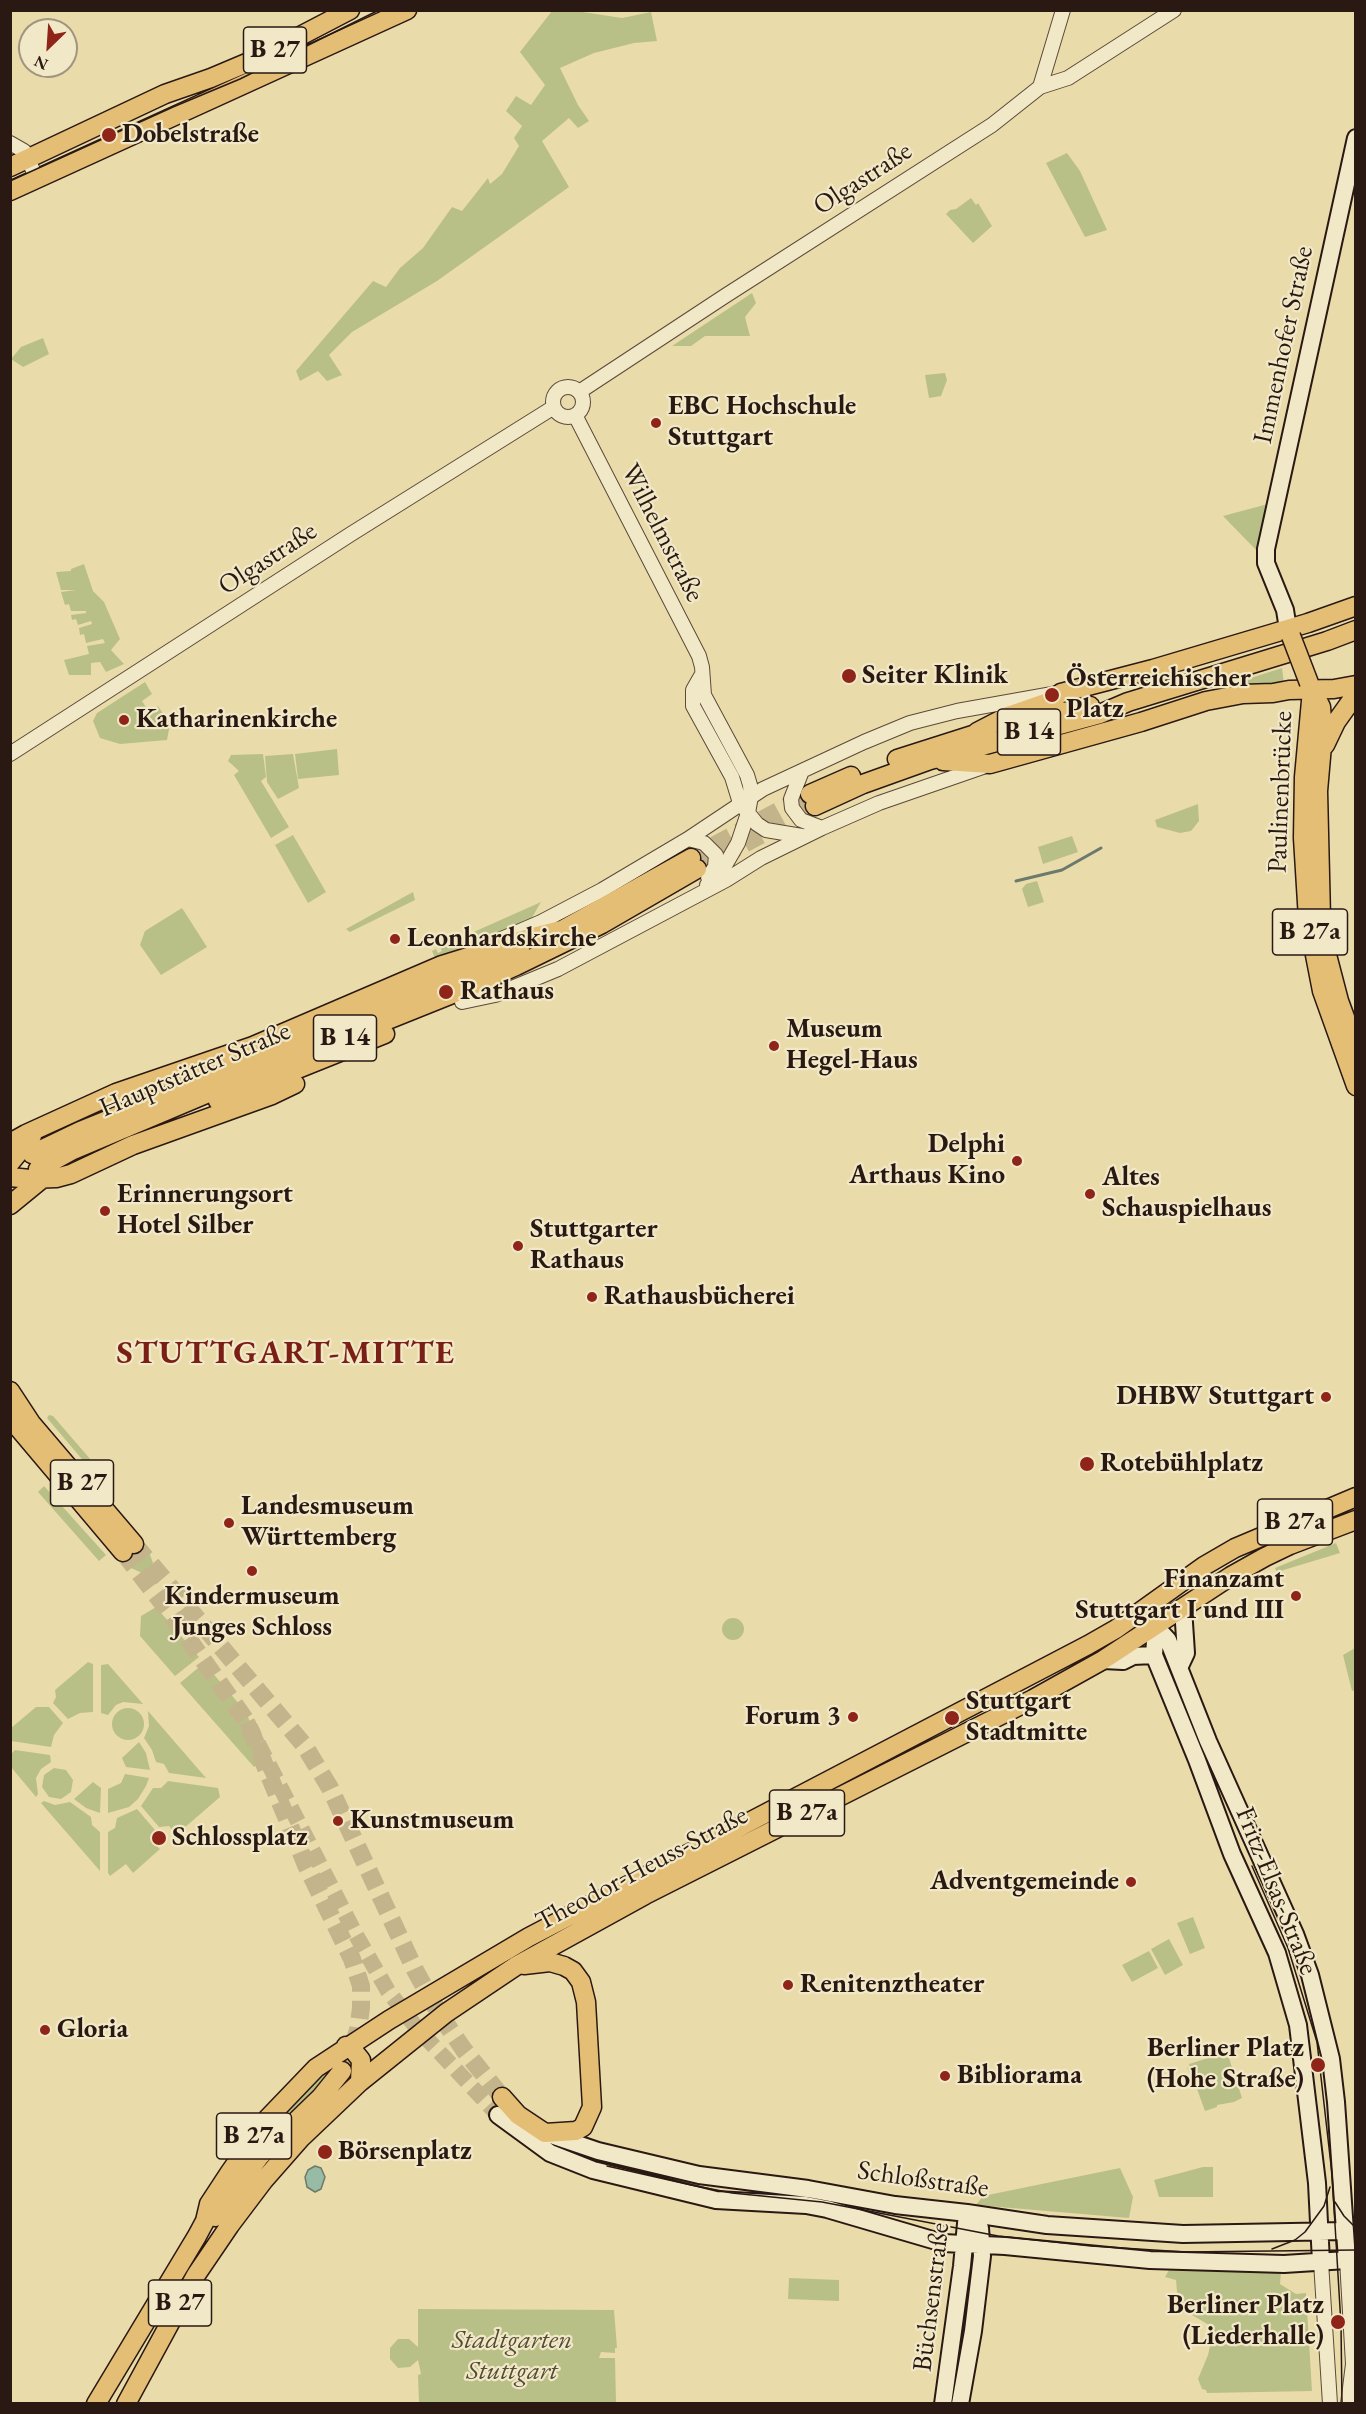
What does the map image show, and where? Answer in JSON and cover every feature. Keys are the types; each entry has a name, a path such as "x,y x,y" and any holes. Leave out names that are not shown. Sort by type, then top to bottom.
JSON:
{"main road":[{"name":"B 27","path":"10,167 165,94 189,87 256,59 350,10"},
{"name":"B 27","path":"10,191 407,10"},
{"name":"Immenhofer Straße","path":"1285,610 1266,563 1266,549 1356,138"},
{"path":"1285,610 1308,623"},
{"path":"1285,610 1289,633"},
{"path":"977,732 1008,716 1052,701 1060,693 1289,633 1308,623 1351,611"},
{"name":"B 14","path":"1128,702 1094,705 977,732 923,749 813,800 930,760 1066,724 1128,702 1262,662 1356,630"},
{"name":"B 27a","path":"1289,633 1311,686"},
{"path":"930,760 990,764 1141,722 1206,701 1311,686 1356,685"},
{"name":"Paulinenbrücke","path":"1311,686 1321,707 1303,837 1308,919 1326,980"},
{"path":"1274,693 1290,699 1297,705 1317,732"},
{"name":"B 27a","path":"1317,732 1356,694"},
{"name":"Paulinenbrücke","path":"1317,732 1322,756 1318,791 1319,890 1327,955 1326,980"},
{"name":"Hauptstätter Straße","path":"694,863 602,924 455,993 71,1151 31,1152 425,991 563,930 694,863"},
{"name":"B 14","path":"10,1177 31,1152 137,1084 253,1046 458,959 563,930"},
{"name":"B 14","path":"168,1110 180,1114 227,1098 355,1047 462,1002 504,981 520,964"},
{"name":"B 27a","path":"1326,980 1356,1047"},
{"name":"B 27a","path":"1326,980 1356,1086"},
{"name":"B 14","path":"214,1076 253,1046"},
{"name":"B 14","path":"31,1152 71,1174 133,1145 272,1095 332,1066 355,1047"},
{"path":"10,1163 31,1152"},
{"name":"B 14","path":"10,1205 31,1152"},
{"name":"B 27","path":"10,1391 31,1423 128,1548 10,1418"},
{"name":"B 27a","path":"1149,1606 1235,1548 1356,1497"},
{"name":"B 27a","path":"1156,1627 1232,1576 1265,1557 1356,1520"},
{"path":"1149,1606 1156,1627"},
{"name":"Theodor-Heuss-Straße","path":"346,2046 529,1937 1088,1645 1149,1606"},
{"path":"1179,1668 1186,1653 1184,1608"},
{"name":"Theodor-Heuss-Straße","path":"360,2082 446,2013 516,1966 645,1895 1023,1705 1156,1627"},
{"name":"Fritz-Elsas-Straße","path":"1156,1627 1154,1655 1232,1854 1276,1953 1298,2025 1313,2146 1321,2262"},
{"name":"Fritz-Elsas-Straße","path":"1156,1627 1168,1640 1252,1845 1295,1934 1318,2003 1336,2102 1351,2260"},
{"name":"B 27a","path":"1103,1660 1123,1661 1133,1656 1154,1655"},
{"path":"1020,1680 1027,1683 1030,1689 1023,1705"},
{"path":"1232,1854 1238,1846 1252,1845"},
{"name":"B 27","path":"516,1966 550,1962 564,1966 573,1971 581,1982 586,2002 592,2107 584,2127 576,2131 545,2133"},
{"path":"346,2046 353,2050 361,2060 360,2082"},
{"name":"B 27a","path":"197,2236 216,2193 268,2118 316,2068 346,2046"},
{"name":"B 27","path":"96,2403 197,2236 213,2221 260,2156 321,2097 342,2071"},
{"name":"B 27","path":"126,2403 196,2275 242,2208 300,2139 360,2082"},
{"name":"Schloßstraße","path":"500,2106 545,2133 598,2151 699,2175 808,2189 905,2206 1083,2229 1216,2234 1350,2231"},
{"name":"Schloßstraße","path":"500,2106 550,2153 593,2170 716,2200 806,2205 882,2223 910,2235 944,2243 1150,2260 1249,2263 1321,2262"},
{"name":"Büchsenstraße","path":"943,2403 967,2213"},
{"name":"Büchsenstraße","path":"960,2403 973,2331 982,2246 980,2228 967,2213"},
{"path":"1321,2262 1351,2260"},
{"path":"954,2329 963,2320 973,2331"}],"street":[{"path":"1040,87 1063,10"},
{"name":"Olgastraße","path":"579,392 992,125 1040,87 1068,78 1174,10"},
{"path":"10,143 19,146 28,158 37,180"},
{"path":"571,387 579,392 583,402 576,415 565,417 560,415 554,407 554,394 561,388 571,387"},
{"name":"Olgastraße","path":"10,754 341,540 554,407"},
{"name":"Wilhelmstraße","path":"576,415 698,654 703,675 704,695 747,775 751,800"},
{"path":"703,675 695,684 693,706 732,777 751,800 757,824 766,830 805,836"},
{"path":"425,991 458,959 584,900 802,771 910,723 967,709 1060,693"},
{"path":"462,1002 495,995 540,977 726,880 760,858 822,828 930,784 990,764"},
{"path":"802,771 791,800 792,808 801,820 822,828"},
{"path":"692,897 714,880 727,863 738,843 751,800"},
{"path":"688,839 704,843 712,849 717,860 711,874 692,897"},
{"path":"1348,2403 1353,2364 1351,2260"},
{"path":"1321,2262 1330,2403"}],"green space":[{"path":"552,11 576,11 622,18 651,12 657,41 634,43 594,53 560,68 578,105 589,121 578,128 569,118 542,141 569,187 437,281 352,332 329,355 342,375 327,381 318,371 300,381 296,371 373,281 386,287 400,268 423,248 452,207 462,211 488,178 490,184 502,174 519,146 514,138 522,126 506,111 516,96 531,105 545,85 520,52"},
{"path":"1067,153 1080,171 1107,230 1085,237 1046,163"},
{"path":"971,198 976,205 978,203 992,226 973,243 946,214"},
{"path":"752,293 756,303 745,317 750,336 705,336 691,346 672,346"},
{"path":"43,338 49,354 23,367 11,359 21,347"},
{"path":"945,373 947,380 941,396 929,398 925,375"},
{"path":"1268,504 1258,551 1257,551 1223,516"},
{"path":"84,564 93,591 104,602 120,639 111,650 124,664 106,672 100,662 91,663 91,675 69,675 64,660 89,654 87,646 105,643 103,639 86,643 84,634 80,635 79,628 92,624 91,621 78,625 76,619 72,620 71,615 86,613 86,611 71,611 69,604 65,605 61,592 76,590 61,590 56,572 71,571"},
{"path":"1282,668 1284,684 1233,688 1232,684"},
{"path":"145,682 152,694 142,701 149,712 158,706 170,724 167,740 120,744 100,738 93,721 97,713"},
{"path":"337,749 339,775 298,779 295,754"},
{"path":"263,754 266,777 261,781 289,827 271,838 234,775 239,771 228,761 231,755"},
{"path":"293,754 299,788 278,799 267,782 265,756"},
{"path":"1198,804 1199,821 1191,831 1180,833 1157,827 1155,820"},
{"path":"293,835 326,892 308,903 275,845"},
{"path":"1072,836 1078,852 1043,864 1038,847"},
{"path":"1037,881 1044,902 1028,907 1022,889 1026,884"},
{"path":"413,892 415,900 350,932 346,929"},
{"path":"541,902 530,921 436,960 432,951 436,949 438,953 442,951 440,947"},
{"path":"182,908 207,947 161,975 140,945 145,931"},
{"path":"49,1415 53,1416 110,1482 98,1478 47,1418"},
{"path":"44,1486 106,1555 99,1561 38,1492"},
{"path":"139,1539 149,1552 153,1563 149,1571 142,1573 131,1568 120,1555"},
{"path":"1336,1543 1340,1553 1277,1572 1275,1568"},
{"path":"156,1607 199,1657 175,1676 140,1636 141,1616"},
{"path":"733,1618 741,1621 744,1629 741,1637 733,1640 725,1637 722,1629 725,1621"},
{"path":"1355,1648 1355,1690 1352,1691 1343,1655"},
{"path":"88,1662 93,1664 93,1712 80,1713 68,1719 53,1703 56,1697 55,1690"},
{"path":"204,1663 246,1712 257,1739 270,1754 254,1767 180,1683"},
{"path":"108,1664 143,1704 123,1702 116,1705 108,1715 101,1713 101,1665"},
{"path":"36,1707 49,1707 63,1723 54,1735 51,1747 11,1741 11,1728"},
{"path":"128,1708 139,1713 144,1724 139,1735 128,1740 117,1735 112,1724 117,1713"},
{"path":"148,1711 206,1778 169,1773 164,1764 156,1762 144,1738 149,1726"},
{"path":"139,1742 146,1753 150,1770 126,1767 122,1758"},
{"path":"15,1750 50,1755 51,1762 41,1769 36,1778 38,1794 36,1797 11,1767 11,1754"},
{"path":"54,1768 66,1770 73,1780 71,1792 61,1799 49,1797 42,1787 44,1775"},
{"path":"125,1774 149,1778 138,1799 129,1807 108,1813 108,1789 121,1783"},
{"path":"168,1781 218,1788 220,1797 176,1835 169,1826 159,1827 141,1806 153,1788 161,1788"},
{"path":"93,1782 101,1788 100,1813 86,1808 74,1799"},
{"path":"44,1801 55,1805 70,1802 91,1817 92,1825 100,1832 100,1871 41,1803"},
{"path":"137,1809 155,1830 153,1842 160,1849 133,1873 126,1864 110,1876 108,1873 108,1832 115,1828 117,1818"},
{"path":"1193,1917 1205,1948 1190,1954 1177,1923"},
{"path":"1169,1939 1183,1965 1165,1975 1151,1949"},
{"path":"1149,1951 1158,1968 1132,1982 1122,1965"},
{"path":"1227,2052 1242,2098 1205,2111 1187,2068 1190,2067 1189,2064"},
{"path":"341,2058 354,2058 352,2078 315,2112 340,2068 253,2148 301,2091"},
{"path":"1203,2167 1213,2167 1213,2197 1159,2197 1154,2180"},
{"path":"1120,2168 1133,2197 1129,2218 976,2205 983,2196"},
{"path":"1169,2270 1281,2273 1280,2284 1296,2294 1306,2293 1312,2391 1207,2393 1202,2389 1198,2379 1208,2355 1214,2328 1187,2312 1179,2314 1176,2280 1165,2277"},
{"path":"789,2278 839,2280 839,2301 788,2299"},
{"name":"Stadtgarten Stuttgart","path":"418,2309 614,2310 617,2348 615,2348 615,2353 601,2352 599,2358 615,2358 616,2402 619,2403 419,2403 418,2375 421,2374 418,2360 410,2367 398,2368 390,2359 390,2348 398,2339 409,2339 418,2347"}],"shaded area":[{"path":"315,2166 321,2168 325,2177 321,2189 315,2192 307,2187 305,2177 308,2170"}],"waterway":[{"path":"1016,881 1062,870 1101,848"}],"tunnel":[{"path":"691,858 810,794"},
{"path":"697,869 815,806"},
{"path":"134,1544 304,1745 330,1788 415,1970 440,2015 464,2050 502,2097"},
{"path":"123,1552 170,1613 247,1722 306,1865 352,1959 361,1986 361,2008 358,2030 342,2071"},
{"path":"247,1722 356,1935 388,1991 416,2027 498,2115"}],"tram line":[{"path":"10,181 240,79 379,10"},
{"path":"1252,1866 1288,1948 1317,2042 1332,2174 1341,2325 1342,2404"},
{"path":"607,2166 732,2193 822,2202 998,2236 1091,2246 1185,2252 1356,2250"},
{"path":"1272,2249 1295,2240 1305,2232 1324,2206 1330,2187"},
{"path":"1335,2202 1356,2228"}],"place":[{"name":"Dobelstraße","path":"109,135"},
{"name":"EBC Hochschule Stuttgart","path":"656,423"},
{"name":"Seiter Klinik","path":"849,676"},
{"name":"Österreichischer Platz","path":"1052,695"},
{"name":"Katharinenkirche","path":"124,720"},
{"name":"Leonhardskirche","path":"395,939"},
{"name":"Rathaus","path":"446,992"},
{"name":"Museum Hegel-Haus","path":"774,1046"},
{"name":"Delphi Arthaus Kino","path":"1017,1161"},
{"name":"Altes Schauspielhaus","path":"1090,1194"},
{"name":"Erinnerungsort Hotel Silber","path":"105,1211"},
{"name":"Stuttgarter Rathaus","path":"518,1246"},
{"name":"Rathausbücherei","path":"592,1297"},
{"name":"DHBW Stuttgart","path":"1326,1397"},
{"name":"Rotebühlplatz","path":"1087,1464"},
{"name":"Landesmuseum Württemberg","path":"229,1523"},
{"name":"Kindermuseum Junges Schloss","path":"252,1571"},
{"name":"Finanzamt Stuttgart I und III","path":"1296,1596"},
{"name":"Forum 3","path":"853,1717"},
{"name":"Stuttgart Stadtmitte","path":"952,1718"},
{"name":"Kunstmuseum","path":"338,1821"},
{"name":"Schlossplatz","path":"159,1838"},
{"name":"Adventgemeinde","path":"1131,1882"},
{"name":"Renitenztheater","path":"788,1985"},
{"name":"Gloria","path":"45,2030"},
{"name":"Berliner Platz (Hohe Straße)","path":"1318,2065"},
{"name":"Bibliorama","path":"945,2076"},
{"name":"Börsenplatz","path":"325,2152"},
{"name":"Berliner Platz (Liederhalle)","path":"1338,2322"}],"district":[{"name":"STUTTGART-MITTE","path":"286,1354"}]}
